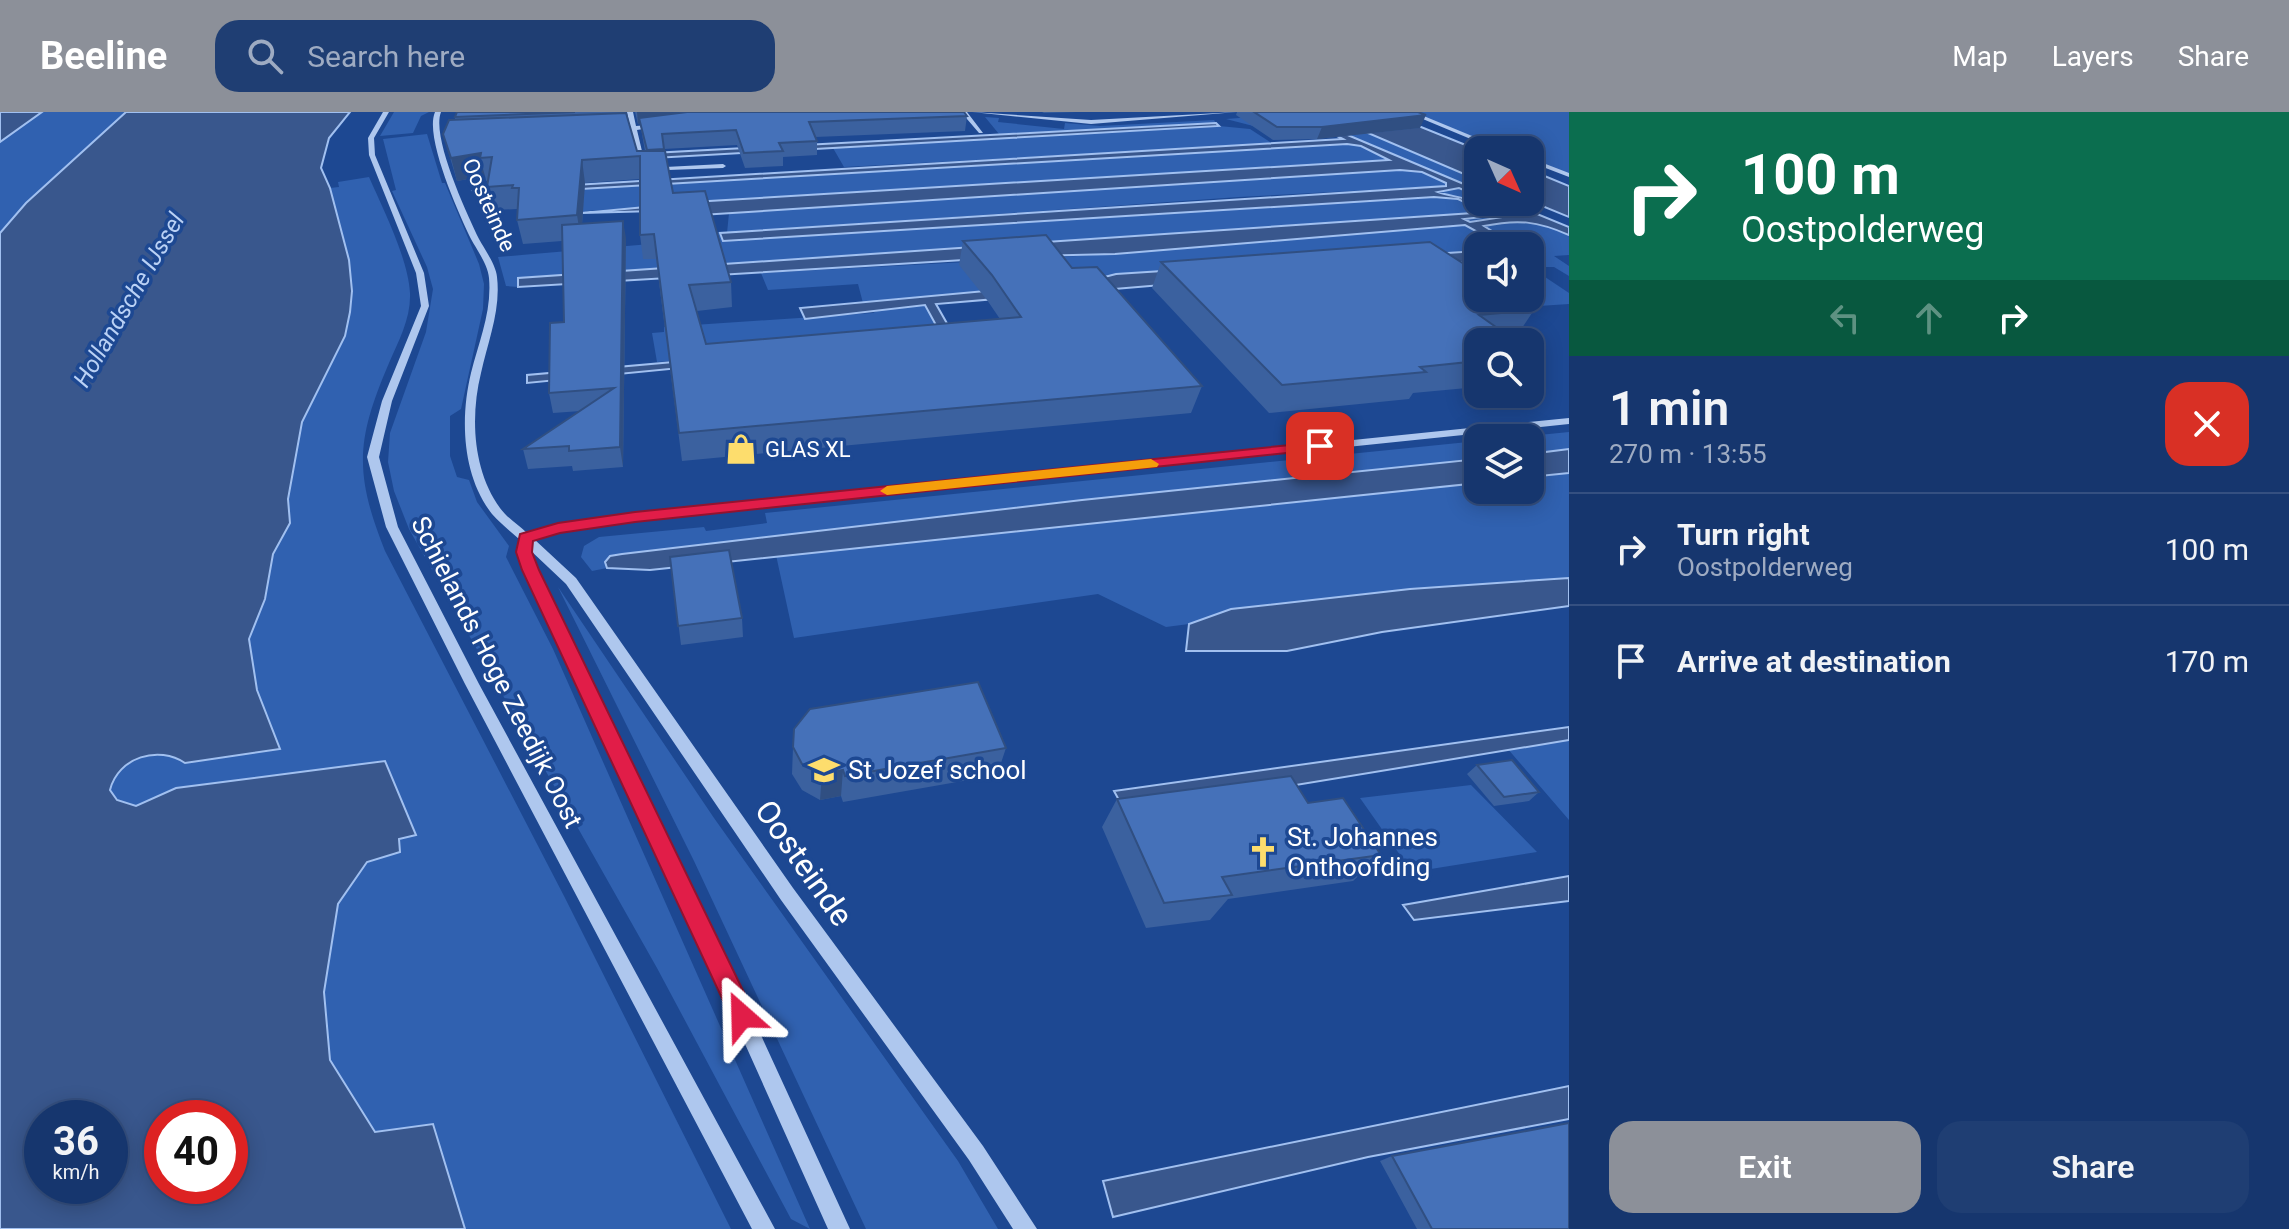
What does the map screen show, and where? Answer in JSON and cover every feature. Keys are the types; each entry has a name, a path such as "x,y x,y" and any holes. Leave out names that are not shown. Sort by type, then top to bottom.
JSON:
{"street":[{"name":"Schielands Hoge Zeedijk Oost","path":"386,112 371,138 372,155 420,273 425,306 387,401 373,457 392,527 472,684 764,1229"},
{"name":"Oosteinde","path":"438,112 435,119 442,158 493,275 491,321 475,376 470,422 472,453 478,477 496,511 571,581 787,894 976,1153 1026,1229"},
{"path":"630,112 643,170 723,166"},
{"path":"964,112 981,132"},
{"path":"975,112 1091,122 1234,112"},
{"path":"1409,112 1468,136"},
{"path":"605,130 662,125"},
{"path":"440,137 455,136"},
{"path":"1544,165 1569,175"},
{"path":"839,1229 730,989 531,570 524,552 525,538 558,528 635,517 1569,421"}],"shaded area":[{"path":"42,112 126,112 26,203 0,233 0,142"},
{"path":"394,112 429,112 421,116 413,133 380,136"},
{"path":"1319,112 1464,174 1464,184 1307,117 1261,128 1226,119"},
{"path":"1411,112 1569,112 1569,174 1544,164 1544,136 1471,136"},
{"path":"985,117 999,118 998,122 1064,129 1065,123 1100,126 1214,120 1216,123 999,134"},
{"path":"1219,126 1250,129 1273,144 844,167 833,148"},
{"path":"427,134 442,183 445,183 479,264 484,284 483,309 461,409 450,416 450,456 457,477 469,480 477,502 509,546 506,557 553,649 810,1229 791,1219 657,968 409,529 394,491 388,462 390,433 426,332 433,289 427,267 392,191 396,190 383,139"},
{"path":"1347,144 1361,146 1390,160 587,211 583,214 544,217 548,187"},
{"path":"1400,170 1422,172 1446,183 1446,186 1239,197 727,233 729,213 738,210"},
{"path":"369,177 400,249 410,293 406,320 378,390 365,436 364,478 375,524 385,551 564,896 731,1229 465,1229 449,1183 375,1132 329,1060 324,992 338,904 367,862 400,852 176,788 136,806 117,800 110,790 117,775 138,757 280,749 257,690 249,639 265,599 273,554 290,523 288,499 302,421 345,336 350,312 352,291 349,260 330,188 339,187 338,182"},
{"path":"1459,188 1464,190 1464,199 1437,191"},
{"path":"1434,197 1464,202 1464,214 519,278 518,287 506,286 498,257 662,243 710,230 720,233 723,241"},
{"path":"1475,216 1507,216 1470,223 1463,219"},
{"path":"1537,222 1569,235 1569,255 1554,256 1569,266 1569,276 1554,267 1544,267 1544,232 1493,232 1483,226"},
{"path":"1465,225 1478,232 1464,232 1464,252 863,303 858,284 768,290 761,273 1115,254"},
{"path":"1544,276 1569,293 1569,304 1544,306"},
{"path":"925,305 944,338 657,362 652,333 664,332 664,327 873,313 882,308"},
{"path":"1569,432 1569,449 1544,452 1544,434"},
{"path":"1464,442 1464,460 1082,500 622,554 605,562 607,568 592,571 581,557 584,546 599,537 704,527 706,531 767,523 765,513"},
{"path":"1569,473 1569,578 1410,589 1231,609 1189,624 1166,627 1098,594 794,638 776,555 1464,484 1464,504 1544,504 1544,476"},
{"path":"558,587 714,818 958,1161 998,1229 866,1229 694,861"},
{"path":"1569,740 1569,820 1507,748"},
{"path":"1471,785 1537,852 1412,872 1360,798"}],"water":[{"path":"0,112 42,112 0,142"},
{"name":"Hollandsche IJssel","path":"126,112 350,112 329,138 321,168 330,188 349,260 352,291 350,312 345,336 302,422 288,499 290,523 273,554 265,599 249,639 257,690 280,749 185,763 163,755 141,757 121,769 110,790 117,800 136,806 176,788 385,761 416,835 399,839 400,852 367,862 338,904 324,992 330,1060 375,1132 433,1124 465,1229 0,1229 0,233 26,203"},
{"path":"1319,112 1384,112 1464,144 1464,174"},
{"path":"1216,123 1219,126 654,158 652,153"},
{"path":"1324,125 1464,184 1464,190 1459,188 1438,192 1464,199 1464,202 1434,197 723,241 720,233 1446,186 1446,183 1422,172 1400,170 669,217 655,211 582,213 709,201 1389,160 1361,146 1347,144 477,195 473,191 1343,139 1317,126"},
{"path":"1544,176 1569,186 1569,217 1544,207"},
{"path":"1464,214 1483,216 1464,219 1470,222 1509,216 1542,216 1569,227 1569,235 1537,224 1507,222 1484,226 1494,232 1478,232 1465,225 1115,254 1031,256 518,287 518,278"},
{"path":"1464,252 1464,262 936,304 957,341 527,383 527,375 943,338 925,305 805,319 800,308 1085,282 1116,274"},
{"path":"1569,449 1569,473 1544,476 1544,452"},
{"path":"1464,460 1464,484 650,570 607,568 605,562 610,556 622,554 1082,500"},
{"path":"1569,578 1569,606 1382,632 1287,651 1186,651 1189,624 1231,609 1410,589"},
{"path":"1569,727 1569,740 1126,813 1114,791"},
{"path":"1569,876 1569,901 1414,920 1403,905"},
{"path":"1569,1086 1569,1119 1368,1157 1113,1217 1103,1181"}],"building":[{"path":"457,112 575,112 455,117"},
{"path":"687,112 964,112 967,116 809,122 817,141 779,143 783,151 744,153 736,130 662,134 664,149 647,150 639,118"},
{"path":"1254,112 1418,112 1426,115 1322,127 1277,127"},
{"path":"626,113 637,151 665,151 673,193 705,191 731,282 689,285 706,344 1021,317 992,275 963,241 1046,235 1072,268 1097,267 1202,386 679,433 654,234 640,235 640,156 582,160 577,215 517,220 519,188 512,188 513,185 487,187 492,157 480,158 481,153 451,158 443,134 449,120"},
{"path":"623,221 620,447 569,451 569,446 523,449 614,388 549,393 550,323 564,322 562,225"},
{"path":"1430,242 1464,264 1464,312 1512,312 1479,315 1497,328 1464,328 1464,362 1420,367 1426,372 1282,385 1161,262"},
{"path":"729,550 742,618 678,626 670,557"},
{"path":"978,682 1006,748 845,776 843,770 822,774 802,764 793,747 794,729 810,709"},
{"path":"1512,760 1539,792 1504,797 1477,765"},
{"path":"1291,776 1308,803 1343,798 1381,855 1222,877 1232,895 1164,903 1117,799"},
{"path":"1569,1123 1569,1229 1432,1229 1392,1156"}],"slow traffic":[{"path":"887,491 1151,464"}],"place":[{"name":"GLAS XL","path":"741,449"},
{"name":"St Jozef school","path":"824,770"},
{"name":"St. Johannes Onthoofding","path":"1263,852"}],"route":[{"path":"742,1016 531,570 524,552 525,538 558,528 635,517 1320,446"}]}
